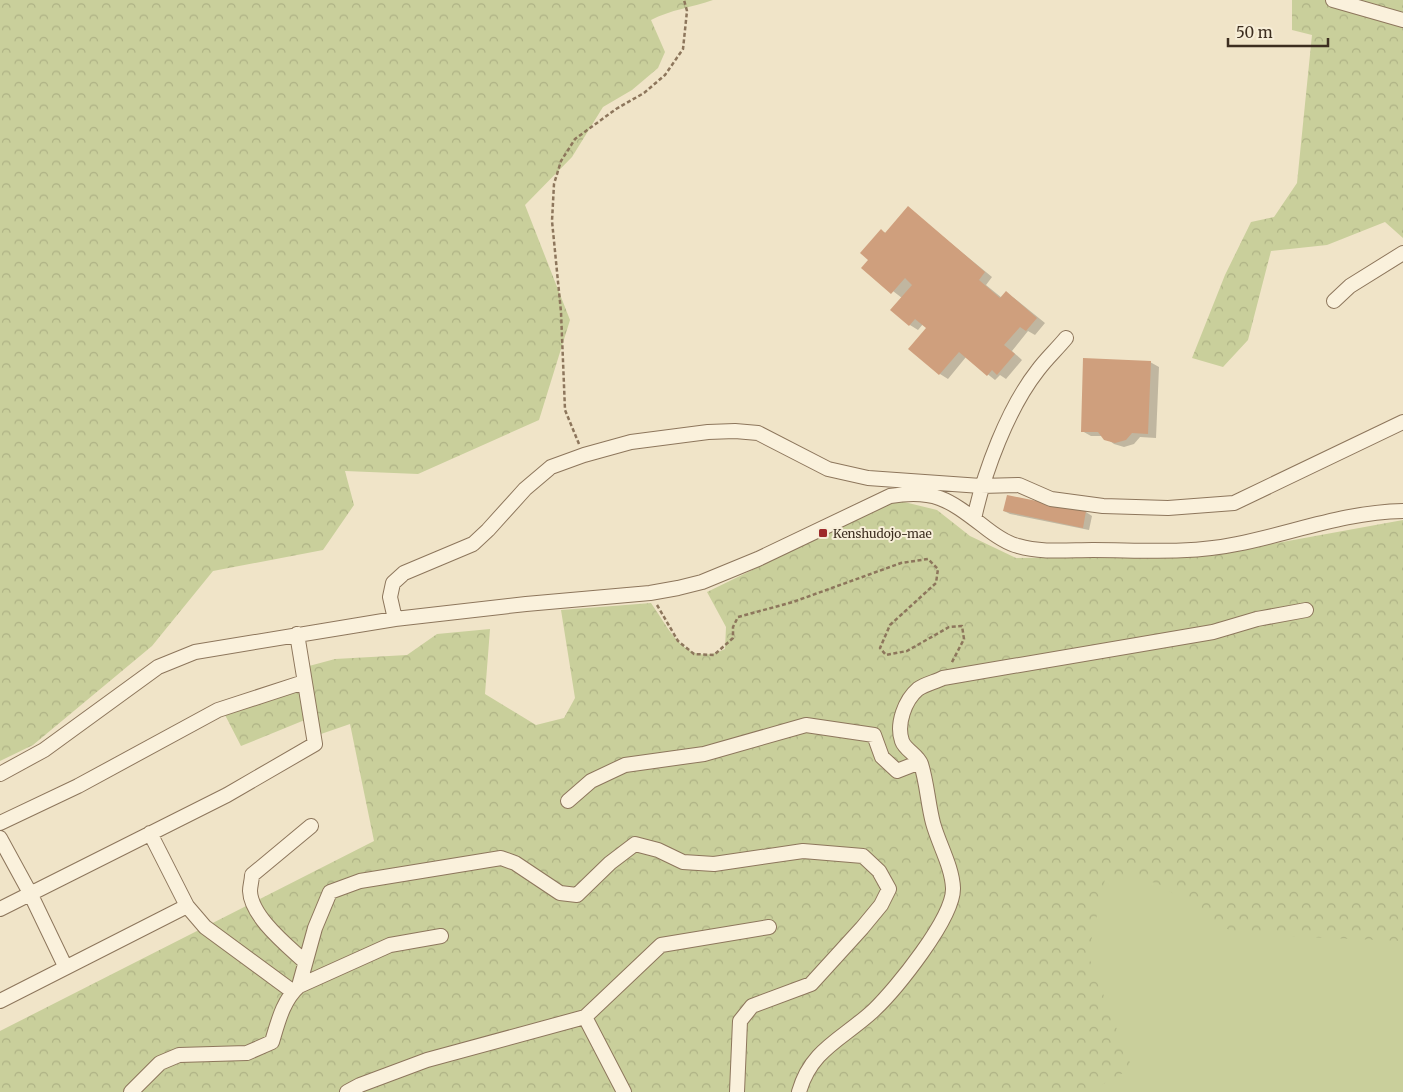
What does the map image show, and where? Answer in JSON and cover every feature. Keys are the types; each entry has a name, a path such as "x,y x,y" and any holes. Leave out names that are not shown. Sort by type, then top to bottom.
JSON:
{"street":[{"path":"1334,0 1403,20"},
{"path":"1334,301 1350,286 1403,253"},
{"path":"974,519 981,486 1018,400 1038,370 1066,338"},
{"path":"395,619 390,597 392,583 404,573 473,544 525,489 551,467 584,455 631,442 735,431 758,433 828,469 868,478 981,486 1019,485 1051,498 1102,506 1168,508 1234,503 1403,422"},
{"path":"0,774 51,745 158,667 195,652 395,619 526,604 650,593 678,588 710,579 758,559 890,496 912,493 932,494 955,506 994,535 1018,546 1053,550 1191,550 1236,544 1341,517 1403,511"},
{"path":"799,1092 803,1076 816,1056 826,1046 875,1010 906,974 941,925 953,890 948,867 933,824 920,762 902,742 900,724 904,708 918,689 943,678 1213,632 1257,619 1306,610"},
{"path":"0,909 227,795 315,744 297,634"},
{"path":"0,823 78,786 218,710 304,682"},
{"path":"568,801 591,780 625,765 704,754 806,725 874,735 882,758 897,771 920,762"},
{"path":"305,962 273,933 254,905 250,891 252,875 311,826"},
{"path":"150,833 187,906 205,927 295,989"},
{"path":"0,838 30,893 65,966"},
{"path":"132,1092 160,1063 178,1055 247,1053 272,1042 281,1012 295,989 315,928 330,892 360,881 501,858 515,863 560,893 577,895 610,863 635,844 658,850 683,862 714,864 803,851 863,856 879,871 889,889 881,905 811,984 752,1006 740,1021 737,1092"},
{"path":"0,1002 65,966 187,906"},
{"path":"347,1092 360,1084 427,1060 585,1017 661,944 769,927"},
{"path":"295,989 390,945 441,936"},
{"path":"585,1017 624,1092"}],"path":[{"path":"584,455 565,410 561,312 552,221 554,184 561,160 575,139 616,109 644,93 665,75 683,49 687,11 684,0"},
{"path":"650,593 678,641 694,654 714,655 733,638 733,628 738,618 793,602 901,562 928,559 938,568 936,583 890,625 880,648 886,655 907,651 948,627 962,626 964,639 943,678"}],"green space":[{"path":"0,0 713,0 674,11 651,20 665,52 658,68 632,90 603,107 572,157 525,205 570,320 539,420 418,474 345,471 354,505 323,550 213,571 152,646 33,745 0,761"},
{"path":"1292,0 1403,0 1403,238 1385,222 1327,245 1271,251 1248,340 1223,367 1192,358 1225,275 1251,222 1274,217 1297,183 1312,35 1292,30"},
{"path":"896,500 937,510 970,536 1016,558 1205,556 1403,520 1403,941 1235,934 1157,883 1106,875 1088,955 1132,1068 1089,1092 0,1092 0,1031 374,841 350,724 321,734 317,715 241,746 224,713 312,680 309,666 335,659 407,655 437,634 490,629 485,694 536,725 564,718 575,698 561,610 651,603 680,644 700,654 711,654 725,649 726,627 707,592"},
{"path":"1093,841 1403,904 1403,1092 999,1092"}],"building":[{"path":"908,206 985,272 979,280 1000,298 1006,291 1037,318 1026,331 1020,327 1004,345 1015,354 997,375 992,370 987,376 959,352 939,375 908,349 926,328 915,319 909,326 890,310 912,285 905,278 891,294 861,268 868,260 860,253 881,229 885,233"},
{"path":"1083,358 1151,361 1148,434 1132,433 1126,440 1115,443 1104,440 1098,432 1081,432"},
{"path":"1007,495 1086,511 1083,528 1003,511"}],"place":[{"name":"Kenshudojo-mae","path":"823,533"}]}
